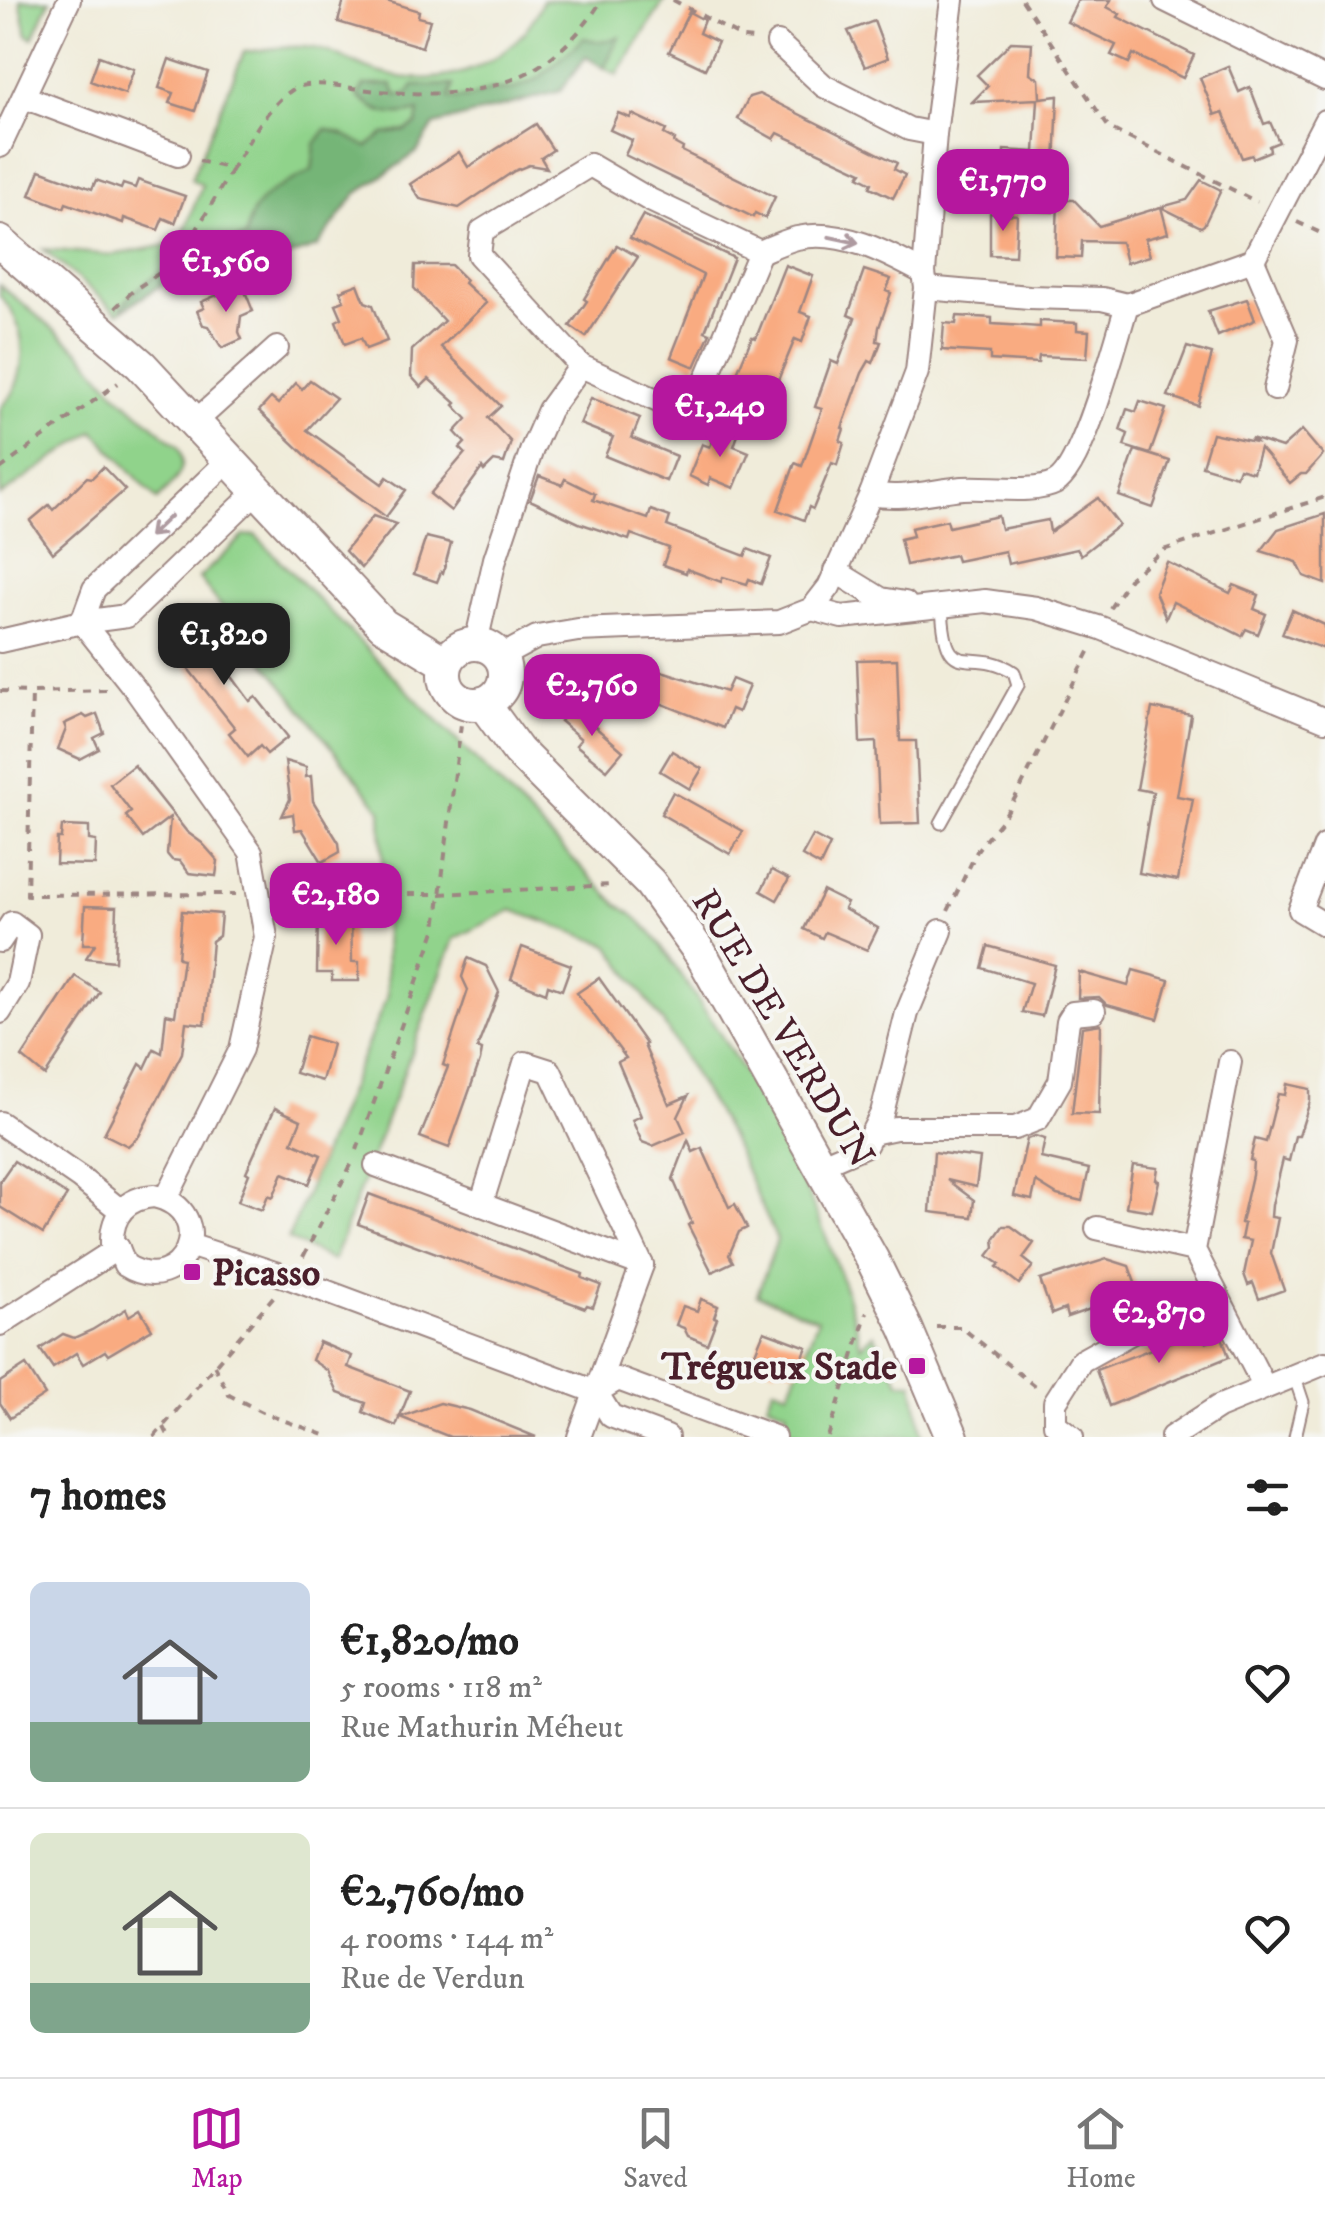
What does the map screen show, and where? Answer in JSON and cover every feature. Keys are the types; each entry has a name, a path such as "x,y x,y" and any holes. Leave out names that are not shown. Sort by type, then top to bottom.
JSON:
{"street":[{"path":"0,146 69,0"},
{"path":"437,671 458,648 488,650 578,630 779,622 812,609 829,587 871,494 917,372 935,134 952,0"},
{"path":"1165,0 1325,79"},
{"path":"778,43 824,86 909,128 935,134"},
{"path":"24,97 178,156"},
{"path":"760,252 698,400 690,408 678,410 581,366 479,256 482,231 590,164 650,200 760,252 798,238 852,240 925,280 1029,298 1102,299 1127,305 1253,260 1325,122"},
{"path":"0,242 141,365 383,625 437,671 456,698 474,704 473,708 492,699 503,684 504,665 488,650"},
{"path":"1253,260 1288,340 1275,389"},
{"path":"871,494 896,499 964,488 1032,487 1056,482 1077,459 1127,305"},
{"path":"195,422 277,348"},
{"path":"488,650 495,559 549,410 581,366"},
{"path":"82,622 94,590 230,458"},
{"path":"0,641 127,616 257,491"},
{"path":"835,571 880,599 935,606"},
{"path":"812,609 842,616 985,601 1036,608 1100,628 1325,720"},
{"path":"82,622 136,689 251,852 266,938 241,1049 166,1199"},
{"name":"RUE DE VERDUN","path":"473,708 650,883 701,954 906,1328 952,1437"},
{"path":"1325,846 1300,910 1325,925"},
{"path":"0,941 12,922 28,935 18,983 0,1012"},
{"path":"820,1166 866,1145 882,1113 907,1013 941,931"},
{"path":"872,1133 896,1128 1015,1128 1038,1119 1060,1081 1068,1021 1074,1013 1094,1011"},
{"path":"1230,1062 1194,1250 1264,1386"},
{"path":"480,1204 525,1063 550,1071 642,1265 579,1437"},
{"path":"0,1123 121,1211"},
{"path":"376,1166 642,1265"},
{"path":"142,1197 166,1199 176,1205 189,1223 190,1245 175,1268 150,1275 125,1265 112,1244 112,1232 121,1211 142,1197"},
{"path":"1097,1228 1194,1250"},
{"path":"190,1245 290,1278 596,1392 611,1416 667,1437"},
{"path":"0,1324 118,1248"},
{"path":"1072,1437 1055,1424 1055,1402 1081,1361 1136,1331 1220,1300"},
{"path":"1172,1437 1196,1419 1264,1386 1325,1363"},
{"path":"596,1392 618,1379 774,1437"}],"lane":[{"path":"935,606 949,652 964,662 1004,665 1014,672 1018,685 941,823"},
{"path":"1294,1375 1303,1402 1295,1437"}],"path":[{"path":"98,324 134,290 179,260 271,109 296,87 331,86 395,93 474,91 517,78 554,58 583,30 602,0"},
{"path":"673,0 743,38 778,43"},
{"path":"1022,0 1108,128 1325,235"},
{"path":"178,156 232,169"},
{"path":"0,470 141,365"},
{"path":"941,931 978,849 1020,789 1100,628 1130,578 1163,550 1325,497"},
{"path":"154,1437 290,1278 353,1161 436,928 473,708 444,706 437,671"},
{"path":"0,691 136,689"},
{"path":"32,692 27,895 440,894 650,883"},
{"path":"828,1437 870,1299"},
{"path":"906,1328 961,1327 1055,1402"},
{"path":"214,1365 230,1395 266,1414 330,1437"},
{"path":"164,1427 169,1437"}],"green space":[{"path":"20,0 50,0 33,38 27,35"},
{"path":"543,0 665,0 617,75 586,57 560,91 434,125 417,152 356,194 317,247 274,261 221,258 192,276 179,274 118,313 43,249 112,255 180,243 202,185 191,179 244,52 305,47 403,77 452,75 496,57 515,42"},
{"path":"619,37 604,68 586,57 560,91 434,125 417,152 356,194 317,247 274,261 221,258 192,276 179,274 121,307 147,282 178,263 246,237 260,202 277,188 312,170 315,144 326,129 367,147 384,134 405,131 417,124 419,111 386,113 365,102 358,96 364,85 392,85 397,96 409,93 414,86 453,85 449,99 470,98 490,90 511,90 538,79 584,38 601,42"},
{"path":"0,285 81,352 118,395 178,446 181,469 157,500 94,431 0,496 0,410 18,379 22,341 15,318 0,296"},
{"path":"255,535 617,904 656,939 767,1111 831,1250 861,1346 874,1334 900,1382 913,1383 923,1437 805,1437 781,1428 787,1411 767,1403 774,1387 789,1392 818,1319 757,1295 777,1240 730,1136 664,1024 609,945 512,910 454,939 333,1261 288,1239 387,996 384,904 300,904 300,887 383,886 381,810 199,578 244,536"}],"building":[{"path":"344,0 383,0 419,11 418,17 430,20 422,47 338,22"},
{"path":"1078,0 1111,0 1107,7 1120,14 1118,17 1194,55 1183,78 1133,54 1129,63 1111,55 1116,45 1067,22"},
{"path":"689,12 704,20 699,33 718,42 705,69 669,52"},
{"path":"874,21 888,58 865,67 848,31"},
{"path":"1011,42 1032,43 1030,73 1039,79 1040,98 1058,96 1053,212 1000,209 1004,150 1035,152 1038,99 972,102 988,86 977,75"},
{"path":"99,56 134,69 125,94 90,81"},
{"path":"169,59 208,72 195,111 170,103 174,93 159,88"},
{"path":"1228,66 1239,92 1250,87 1264,124 1270,122 1279,142 1253,158 1242,158 1223,112 1215,115 1200,78"},
{"path":"759,94 897,163 894,169 905,175 893,198 870,187 872,183 859,176 862,172 778,133 774,139 738,119 749,97"},
{"path":"618,113 630,118 632,114 666,130 664,134 675,140 682,151 775,197 765,218 755,213 753,217 625,155 632,140 610,130"},
{"path":"536,124 553,150 541,158 547,168 529,165 514,171 459,208 420,199 410,184 459,152 468,167"},
{"path":"40,170 92,189 96,180 121,189 123,184 135,188 138,180 185,196 175,223 163,218 158,230 124,218 123,223 66,203 64,208 30,195"},
{"path":"1201,180 1221,190 1204,225 1201,227 1161,207 1187,200"},
{"path":"1058,200 1074,200 1099,226 1161,207 1168,233 1145,239 1150,256 1126,263 1121,242 1082,241 1081,258 1056,257"},
{"path":"990,213 1017,215 1015,256 990,255"},
{"path":"643,215 734,258 695,367 671,357 703,275 630,238"},
{"path":"617,245 638,257 586,337 570,326"},
{"path":"415,265 451,265 486,303 441,347 501,406 488,418 511,442 504,463 494,461 484,471 482,468 451,511 430,494 465,453 460,448 465,443 455,432 467,419 456,403 429,379 421,387 411,376 412,350 444,321 414,288"},
{"path":"785,265 813,276 800,312 811,316 802,342 795,339 778,380 769,376 761,396 744,389 748,380 736,375 752,337 756,338"},
{"path":"864,270 891,279 886,291 891,293 879,327 877,341 881,342 873,363 869,361 862,373 842,428 840,441 844,443 837,465 832,463 813,509 809,507 804,520 778,510 795,463 802,466 822,409 815,407 831,361 838,364 855,318 848,315"},
{"path":"242,284 253,311 241,316 242,339 222,348 197,311 204,308 201,302"},
{"path":"358,284 365,302 373,305 387,341 366,349 361,338 345,344 336,321 342,318 336,304 344,301 340,291"},
{"path":"1247,299 1255,320 1218,336 1208,311"},
{"path":"957,316 992,318 992,324 1040,327 1040,321 1077,323 1077,330 1089,331 1087,358 1039,356 1038,363 990,360 990,353 942,350 944,323 956,324"},
{"path":"1187,347 1212,354 1198,406 1168,396"},
{"path":"310,380 336,398 307,430 382,484 387,477 406,490 386,517 316,465 259,411 271,398 278,404 296,383 302,389"},
{"path":"591,398 640,418 632,438 676,456 666,481 605,456 613,437 580,424"},
{"path":"1140,401 1166,409 1150,454 1124,446 1128,434 1120,430 1127,409 1136,412"},
{"path":"718,427 738,435 734,446 749,452 734,488 710,478 708,485 689,476 702,444 710,447"},
{"path":"1302,430 1323,455 1306,474 1290,483 1260,448 1253,472 1239,468 1236,476 1202,466 1212,433 1255,442 1251,438 1282,448"},
{"path":"1135,450 1170,461 1153,508 1119,496"},
{"path":"103,467 125,490 53,553 30,521 49,505 53,510"},
{"path":"539,476 562,485 565,479 595,494 593,500 648,519 651,510 670,517 667,526 745,556 748,549 771,558 761,584 723,577 721,582 663,565 669,548 631,534 629,540 579,523 530,500"},
{"path":"1098,498 1119,525 1081,555 1077,549 1008,564 1005,551 957,561 955,555 906,565 900,539 913,536 911,528 947,520 949,527 998,516 1001,529 1048,520 1050,532"},
{"path":"1325,514 1325,584 1304,576 1297,562 1261,551 1278,529"},
{"path":"373,516 396,524 361,568 345,551"},
{"path":"426,537 451,543 437,582 414,574"},
{"path":"1167,562 1230,593 1234,585 1259,595 1254,609 1266,614 1258,634 1246,629 1242,636 1173,602 1166,618 1155,592"},
{"path":"187,610 250,701 256,697 288,737 267,754 260,746 248,757 229,733 235,728 171,647 175,644 163,628"},
{"path":"1292,610 1325,625 1325,649 1282,634"},
{"path":"897,659 900,741 916,741 920,823 880,824 876,742 860,743 857,660"},
{"path":"665,672 726,692 732,679 749,686 738,712 731,709 723,728 597,678"},
{"path":"572,707 623,751 607,770 576,745 581,739 560,721"},
{"path":"1152,708 1191,715 1177,796 1193,799 1178,880 1139,873 1153,792 1137,789"},
{"path":"97,714 104,733 94,738 99,749 80,759 58,749 66,729 64,724 83,715 87,718"},
{"path":"672,751 702,769 690,789 660,771"},
{"path":"285,761 306,767 306,777 311,776 313,801 339,843 340,852 322,862 302,829 295,830 293,814 282,816 290,799"},
{"path":"134,765 187,832 218,861 216,876 189,873 180,861 167,854 170,817 143,838 126,816 131,812 110,784"},
{"path":"673,792 743,831 730,854 661,814"},
{"path":"62,826 89,827 89,840 96,841 95,865 56,864 57,838 61,838"},
{"path":"813,836 830,845 820,866 802,856"},
{"path":"772,870 789,879 777,900 761,891"},
{"path":"823,891 847,903 844,909 878,928 867,950 825,932 822,938 804,929"},
{"path":"85,906 117,907 115,961 86,958 95,944 83,944"},
{"path":"182,911 221,914 219,936 212,941 205,1024 186,1022 182,1053 139,1136 128,1146 104,1134 140,1064 145,1068 154,1049 162,1053 166,1014 175,1016 183,959 178,958"},
{"path":"318,914 351,914 352,962 359,962 359,981 332,981 332,973 317,973"},
{"path":"988,946 1055,965 1042,1016 1022,1012 1031,983 982,968"},
{"path":"522,947 571,965 562,990 548,985 546,993 511,979"},
{"path":"468,958 486,966 499,992 477,1048 482,1050 480,1061 449,1148 420,1137 448,1067 443,1065 468,990 462,977"},
{"path":"1133,970 1169,980 1158,1019 1107,1005 1099,997 1078,998 1079,972 1128,986"},
{"path":"75,976 100,992 45,1076 22,1057"},
{"path":"599,978 646,1044 669,1104 688,1096 678,1117 685,1132 653,1146 642,1142 632,1120 641,1116 618,1062 626,1058 577,993"},
{"path":"1101,1024 1099,1114 1072,1113 1082,1027"},
{"path":"306,1036 332,1044 322,1081 295,1073"},
{"path":"1287,1084 1310,1089 1310,1101 1289,1161 1283,1159 1272,1205 1271,1217 1278,1218 1271,1253 1284,1290 1259,1299 1253,1283 1248,1285 1244,1274 1251,1241 1241,1239 1241,1223 1255,1139 1266,1142 1278,1094 1285,1095"},
{"path":"275,1108 301,1120 292,1142 321,1155 309,1184 283,1173 273,1197 268,1195 262,1210 238,1201 249,1174 246,1172"},
{"path":"1027,1139 1045,1139 1041,1158 1089,1169 1082,1201 1057,1195 1036,1182 1032,1200 1014,1196"},
{"path":"688,1140 693,1152 702,1148 729,1207 735,1204 747,1228 739,1232 729,1255 733,1262 712,1272 688,1225 692,1223 673,1179"},
{"path":"934,1152 980,1158 976,1187 947,1180 974,1200 972,1217 930,1212"},
{"path":"14,1161 67,1195 43,1234 0,1207 0,1181"},
{"path":"1133,1165 1158,1168 1152,1211 1126,1207"},
{"path":"369,1194 583,1274 582,1278 601,1285 593,1307 585,1308 358,1224"},
{"path":"1003,1226 1011,1226 1034,1243 1023,1258 1033,1266 1019,1284 988,1256"},
{"path":"1107,1259 1129,1266 1140,1297 1098,1313 1096,1307 1067,1317 1065,1309 1052,1314 1040,1280"},
{"path":"701,1299 718,1306 707,1344 688,1336 684,1328 676,1325 683,1306 697,1311"},
{"path":"126,1309 129,1316 140,1309 152,1329 108,1355 105,1351 83,1364 76,1353 53,1368 40,1349 63,1334 74,1338 92,1330"},
{"path":"1201,1330 1206,1343 1222,1337 1229,1357 1109,1406 1096,1370"},
{"path":"764,1331 807,1347 797,1371 777,1366 776,1370 752,1360"},
{"path":"319,1342 352,1356 348,1367 410,1391 396,1426 363,1412 366,1403 338,1393 328,1371 312,1360"},
{"path":"26,1365 45,1395 10,1418 0,1403 0,1382"},
{"path":"440,1403 470,1410 536,1437 450,1437 400,1417"}],"place":[{"name":"Picasso","path":"192,1272"},
{"name":"Trégueux Stade","path":"917,1366"}]}
